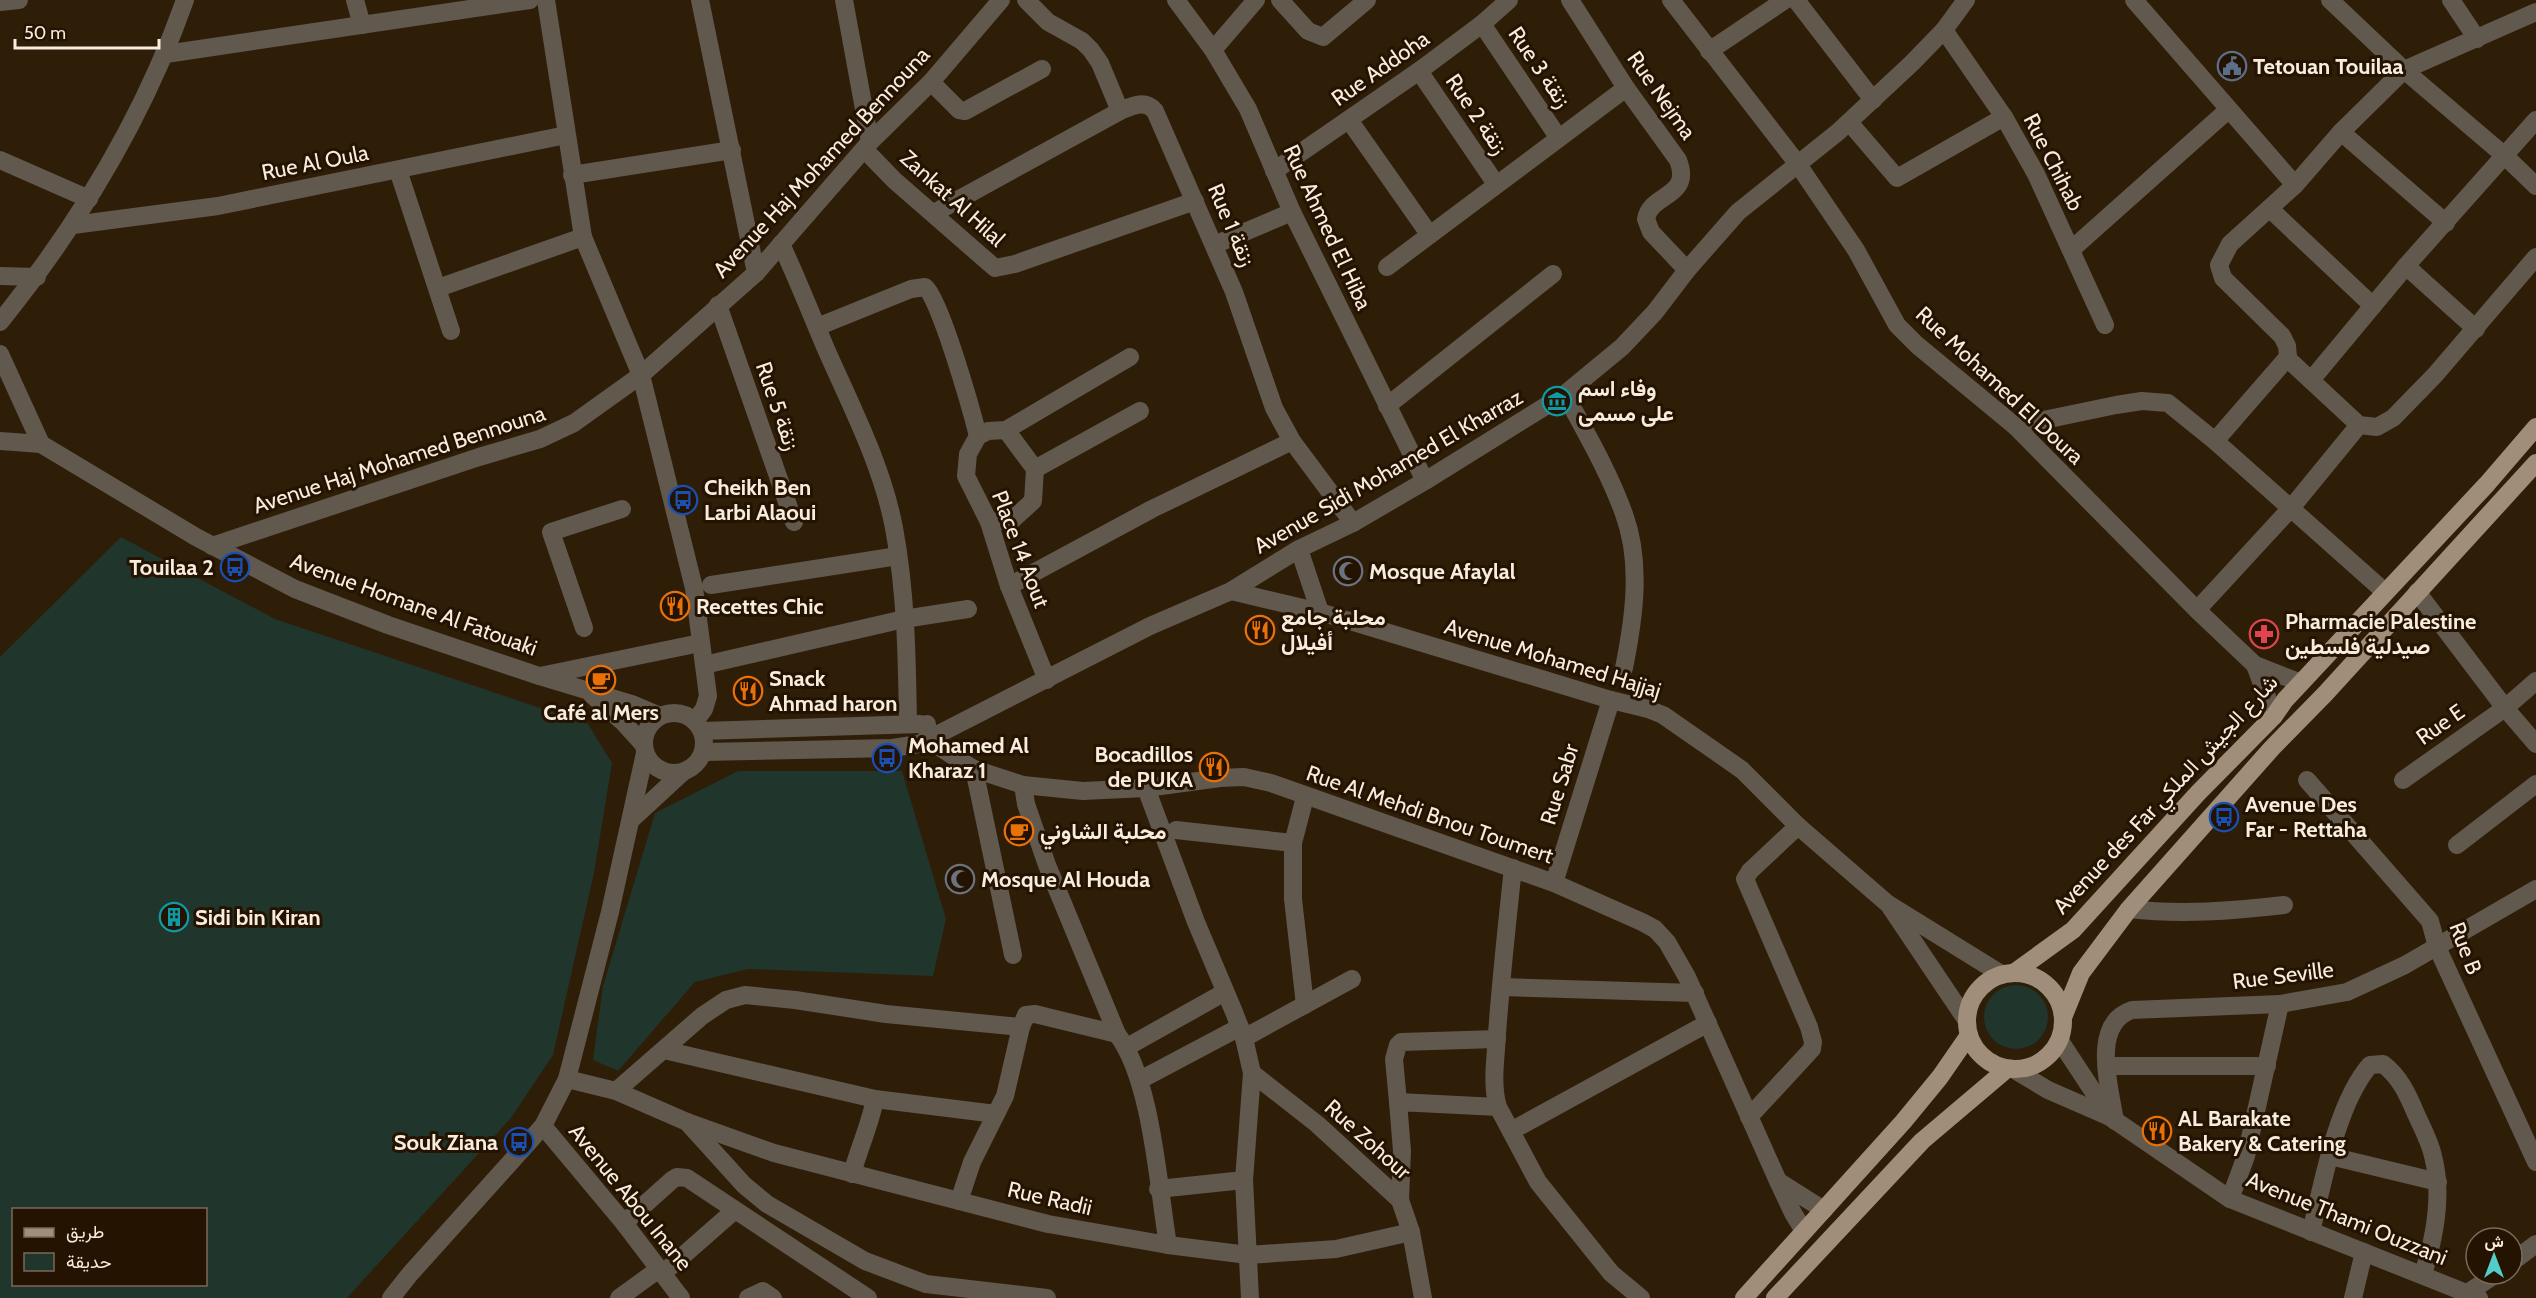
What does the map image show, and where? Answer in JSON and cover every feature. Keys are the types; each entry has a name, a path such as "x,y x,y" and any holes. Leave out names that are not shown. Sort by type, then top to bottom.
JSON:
{"main road":[{"name":"Avenue des Far شارع الجيش الملكي","path":"2008,973 2073,930 2198,793 2274,716 2301,683 2487,484 2536,427"},
{"name":"Avenue des Far شارع الجيش الملكي","path":"2064,1015 2081,973 2129,909 2272,747 2325,694 2536,463"},
{"path":"2008,973 2029,974 2042,980 2053,989 2064,1015 2064,1028 2060,1041 2052,1053 2041,1062 2027,1068 2010,1069 1988,1061 1976,1050 1968,1028 1969,1006 1976,992 1987,981 2008,973"},
{"path":"1744,1298 1903,1122 1940,1077 1968,1028"},
{"path":"1774,1298 1922,1141 2010,1069"}],"street":[{"path":"0,2 19,0"},
{"path":"0,322 37,277 73,225 126,136 166,54 185,0"},
{"path":"355,0 363,25"},
{"path":"166,54 530,0"},
{"path":"546,0 583,237 641,375 694,588 708,699 698,726 704,741 703,752 692,768 682,773 631,820"},
{"path":"700,0 756,273"},
{"path":"844,0 867,145"},
{"name":"Avenue Haj Mohamed Bennouna","path":"212,546 555,434 574,423 641,375 756,273 867,145 931,82 1001,0"},
{"path":"934,213 1120,111 1100,63 1091,50 1082,41 1048,22 1026,0"},
{"name":"Rue Ahmed El Hiba","path":"1176,0 1213,50 1248,109 1292,212 1425,481"},
{"path":"1213,50 1256,0"},
{"path":"1280,0 1308,31 1323,37 1367,0"},
{"name":"Rue Nejma","path":"1570,0 1681,168 1680,180 1676,188 1651,209 1646,219 1651,232 1687,270"},
{"name":"Rue Mohamed El Doura","path":"1671,0 1797,163 1856,250 1897,325 2015,426 2197,610 2255,665 2301,683"},
{"path":"1709,51 1785,0"},
{"path":"1796,0 1873,100"},
{"name":"Avenue Sidi Mohamed El Kharraz","path":"703,752 892,748 919,744 928,732 955,725 1150,626 1231,591 1299,549 1353,523 1425,481 1565,394 1622,347 1655,312 1687,270 1738,212 1815,151 1873,100 1944,30 1966,0"},
{"path":"2134,0 2295,185"},
{"path":"2330,0 2404,70 2505,156 2536,186"},
{"path":"2451,0 2477,39"},
{"name":"Rue Addoha","path":"1274,171 1419,71 1482,24 1506,1"},
{"path":"2536,12 2404,70 2341,132 2295,185 2230,244 2221,259 2219,268 2226,283 2282,336 2288,359 2360,425 2378,427 2390,421 2475,329 2536,258"},
{"name":"Rue 3 زنقة","path":"1482,24 1558,137"},
{"name":"Rue Chihab","path":"1944,30 2004,117 2072,249 2105,325"},
{"path":"931,82 959,111 965,111 1042,69"},
{"name":"Rue 2 زنقة","path":"1419,71 1496,184"},
{"path":"1387,267 1626,88"},
{"name":"Rue 1 زنقة","path":"1120,111 1139,104 1152,107 1214,244 1240,308 1274,408 1292,441 1353,523"},
{"path":"2072,249 2229,110"},
{"path":"1849,122 1897,178 2004,117"},
{"path":"1349,120 1429,234"},
{"path":"2312,379 2406,266 2446,224 2536,120"},
{"path":"2341,132 2446,224"},
{"name":"Rue Al Oula","path":"73,225 218,206 566,135"},
{"name":"Zankat Al Hilal","path":"867,145 894,180 992,266 1001,268 1195,201"},
{"path":"572,176 732,150"},
{"path":"0,160 89,199"},
{"path":"398,170 451,331"},
{"path":"2270,209 2373,306"},
{"path":"1214,244 1292,212"},
{"path":"438,288 583,237"},
{"path":"782,244 870,449 891,517 898,556 904,619 908,723"},
{"path":"2406,266 2475,329"},
{"path":"1387,406 1553,274"},
{"path":"0,276 37,277"},
{"path":"817,327 911,289 925,287 933,298 978,436 988,431 1006,430 1130,357"},
{"name":"Rue 5 زنقة","path":"718,305 794,522"},
{"path":"0,354 41,444"},
{"path":"2215,441 2288,359"},
{"path":"1565,394 1604,468 1624,515 1629,534 1635,599 1624,668"},
{"path":"2015,426 2116,405 2156,400 2168,403 2215,441 2385,592"},
{"path":"1035,469 1140,411"},
{"path":"2197,610 2291,508 2360,425"},
{"path":"988,522 1012,520 1034,501 1035,469 1006,430"},
{"name":"Place 14 Aout","path":"978,436 968,454 966,476 988,522 1009,586 1047,680"},
{"name":"Avenue Homane Al Fatouaki","path":"0,441 41,444 212,546 295,590 388,625 539,676 632,704 660,716"},
{"path":"1009,586 1152,509 1292,441"},
{"path":"584,628 551,532 622,508"},
{"path":"1299,549 1320,612"},
{"path":"711,585 898,556"},
{"name":"Avenue Mohamed Hajjaj","path":"1231,591 1320,612 1611,700 1648,709 1676,723 1742,770 1798,826 1888,904 2008,973"},
{"path":"2417,592 2505,708 2536,744"},
{"path":"704,665 904,619 968,609"},
{"path":"539,676 700,643"},
{"name":"Rue Mohamed El Doura","path":"2255,665 2274,716"},
{"name":"Rue E","path":"2403,780 2505,708 2536,681"},
{"name":"Avenue Homane Al Fatouaki","path":"589,692 623,722 644,749"},
{"name":"Rue Sabr","path":"1554,883 1611,700"},
{"path":"391,1298 543,1126 567,1079 631,820 645,733 651,723 660,716 678,713 698,726 908,723 928,732"},
{"name":"Rue Al Mehdi Bnou Toumert","path":"928,732 974,769 1023,785 1083,791 1146,788 1244,777 1271,783 1305,797 1554,883 1625,913 1654,929 1667,942 1695,993 1792,1213 1804,1231"},
{"path":"644,749 651,764 660,771 672,774 682,773"},
{"path":"974,769 1013,954"},
{"name":"Rue B","path":"2307,780 2430,921 2437,947 2536,1162"},
{"path":"2457,845 2536,784"},
{"path":"1023,785 1026,804 1047,865 1140,1080 1168,1245"},
{"path":"1146,788 1242,1033 1252,1073 1244,1180 1250,1298"},
{"path":"1305,797 1293,843 1293,899 1305,1005"},
{"path":"1749,1117 1808,1054 1813,1042 1809,1027 1745,879 1750,871 1798,826"},
{"path":"1176,830 1293,843"},
{"path":"1513,868 1494,1080 1498,1107 1538,1182 1611,1273 1641,1298"},
{"name":"Rue Seville","path":"2113,1119 2108,1066 2109,1031 2122,1013 2132,1010 2280,1004 2347,992 2405,965 2536,889"},
{"name":"Avenue Mohamed Hajjaj","path":"1888,904 1968,1028"},
{"path":"2129,909 2168,913 2235,911 2284,905"},
{"path":"1140,1080 1305,1005 1352,978"},
{"path":"1501,987 1695,993"},
{"path":"959,1201 972,1162 1011,1079 1021,1026 1026,1015 1035,1014 1122,1040 1225,992"},
{"path":"616,1091 702,1016 720,1004 745,996 795,1000 886,1014 1021,1026"},
{"path":"2230,1199 2246,1156 2280,1004"},
{"path":"1511,1131 1708,1023"},
{"path":"1400,1200 1402,1151 1394,1059 1398,1045 1401,1042 1497,1039"},
{"name":"Avenue Thami Ouzzani","path":"2060,1041 2113,1119"},
{"path":"664,1050 875,1099 996,1114"},
{"path":"2311,1232 2330,1156 2359,1079 2370,1065 2378,1063 2390,1070 2406,1091 2433,1155 2438,1182 2435,1222 2423,1274"},
{"path":"2108,1066 2267,1066"},
{"name":"Avenue Thami Ouzzani","path":"2010,1069 2048,1090 2113,1119 2230,1199 2474,1295"},
{"name":"Rue Zohour","path":"1252,1073 1317,1124 1400,1200 1411,1232 1423,1298"},
{"name":"Rue Radii","path":"567,1079 616,1091 687,1122 774,1153 1048,1224 1168,1245 1248,1255 1336,1249 1411,1232"},
{"path":"852,1174 858,1149 871,1119 875,1099"},
{"path":"1398,1102 1498,1107"},
{"path":"687,1122 744,1185 767,1204 865,1261 923,1291 1047,1298"},
{"name":"Avenue Abou Inane","path":"543,1126 624,1223 681,1298"},
{"path":"2330,1156 2438,1182"},
{"path":"624,1223 677,1177 687,1178 868,1298"},
{"path":"1158,1189 1244,1180"},
{"path":"1778,1181 1824,1210"},
{"path":"619,1298 660,1271 735,1210"},
{"path":"2353,1298 2364,1252"},
{"path":"748,1298 764,1291 773,1298"}],"green space":[{"path":"121,537 275,619 588,724 612,763 594,873 553,1055 511,1118 347,1298 0,1298 0,657"},
{"path":"738,771 902,771 946,919 933,976 748,969 695,982 618,1071 593,1060 603,986 655,813"},
{"path":"2016,985 2028,987 2039,994 2046,1005 2048,1017 2046,1029 2039,1040 2028,1047 2016,1049 2004,1047 1993,1040 1986,1029 1984,1017 1986,1005 1993,994 2004,987"}],"place":[{"name":"Tetouan Touilaa","path":"2232,66"},
{"name":"وفاء اسم على مسمى","path":"1557,401"},
{"name":"Cheikh Ben Larbi Alaoui","path":"683,500"},
{"name":"Touilaa 2","path":"235,567"},
{"name":"Mosque Afaylal","path":"1348,571"},
{"name":"Recettes Chic","path":"675,606"},
{"name":"محلبة جامع أفيلال","path":"1260,630"},
{"name":"Pharmacie Palestine صيدلية فلسطين","path":"2264,634"},
{"name":"Café al Mers","path":"601,680"},
{"name":"Snack Ahmad haron","path":"748,691"},
{"name":"Mohamed Al Kharaz 1","path":"887,758"},
{"name":"Bocadillos de PUKA","path":"1214,767"},
{"name":"Avenue Des Far - Rettaha","path":"2224,817"},
{"name":"محلبة الشاوني","path":"1019,831"},
{"name":"Mosque Al Houda","path":"960,879"},
{"name":"Sidi bin Kiran","path":"174,917"},
{"name":"AL Barakate Bakery & Catering","path":"2157,1131"},
{"name":"Souk Ziana","path":"519,1142"}]}
